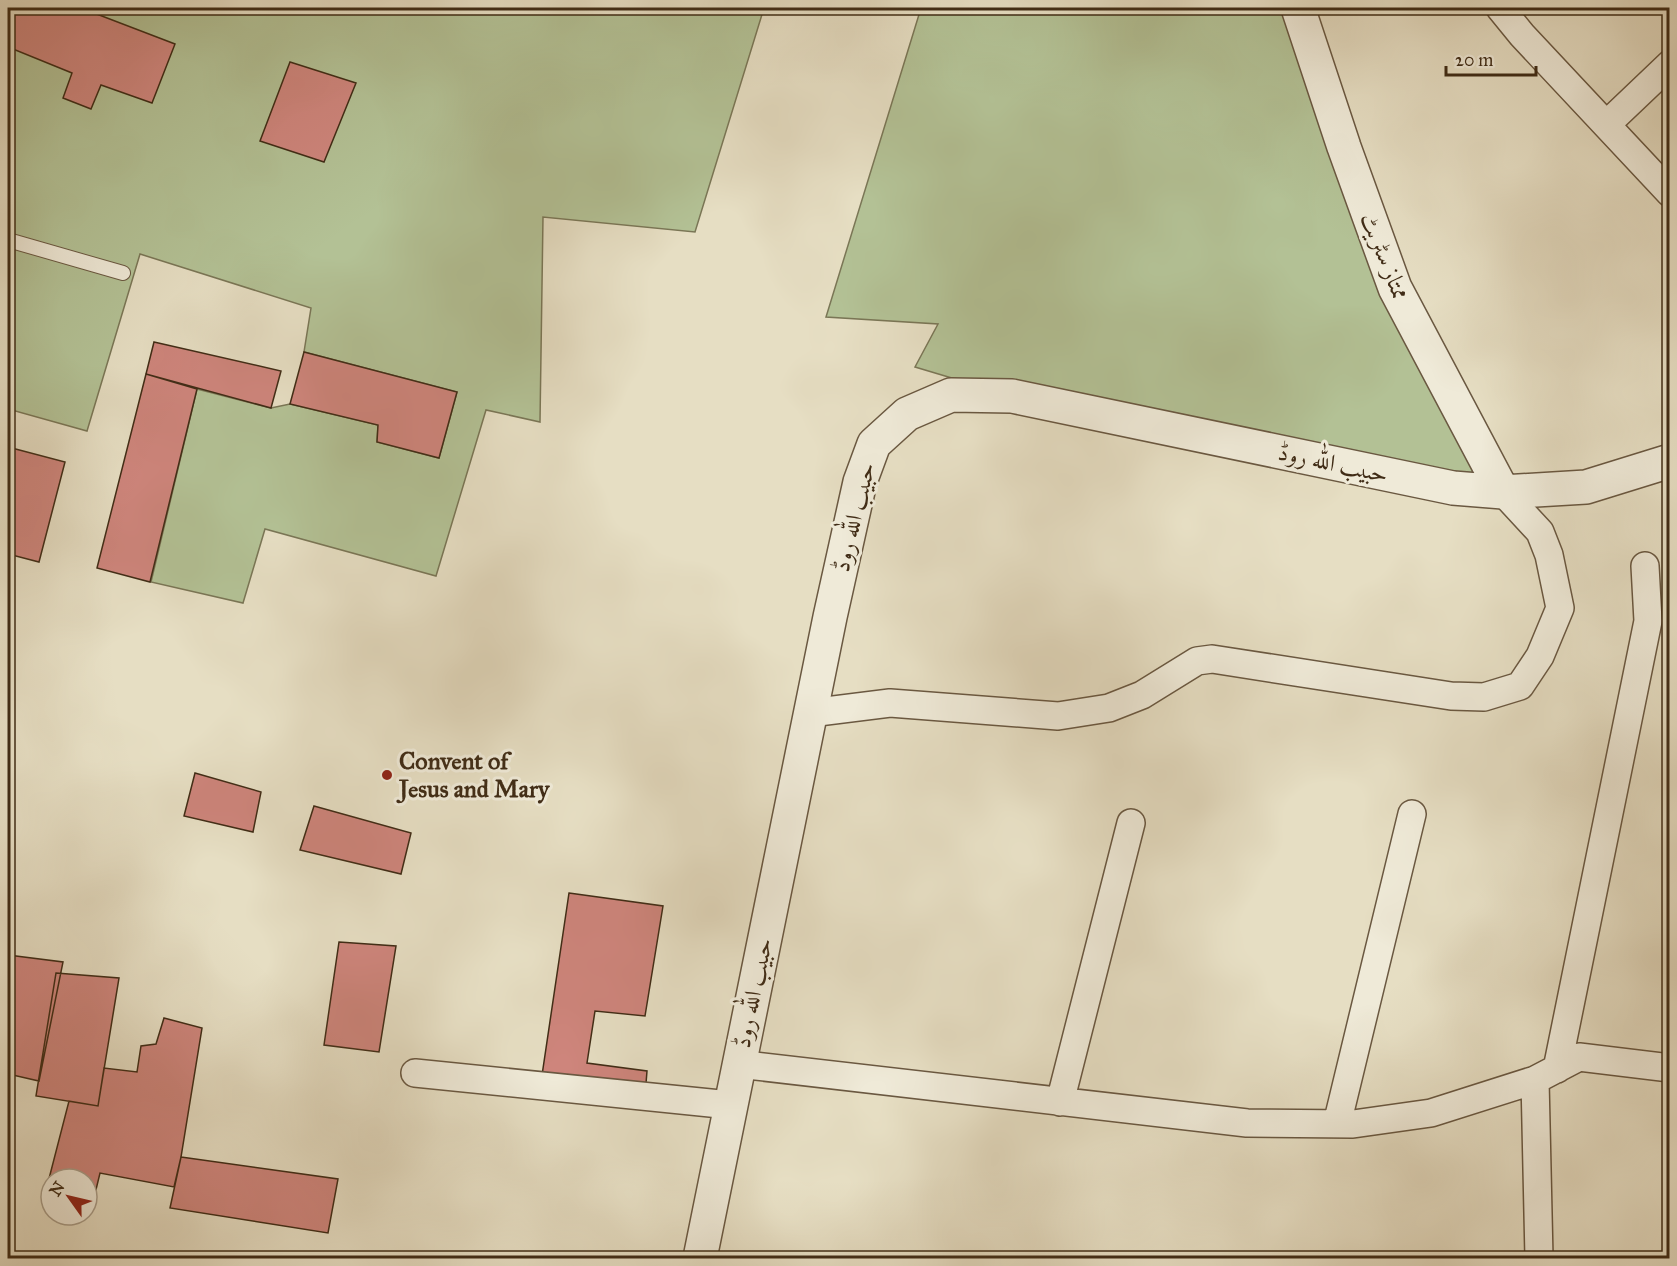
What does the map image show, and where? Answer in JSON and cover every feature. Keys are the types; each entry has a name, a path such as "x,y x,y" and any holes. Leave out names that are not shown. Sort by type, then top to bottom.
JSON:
{"street":[{"name":"ممتاز سٹریٹ","path":"1298,8 1344,147 1395,288 1503,492"},
{"path":"1500,8 1670,193"},
{"path":"1606,124 1670,64"},
{"name":"حبیب اللہ روڈ","path":"700,1258 810,713 860,482 874,444 907,414 951,395 1012,396 1453,488 1503,492 1586,488 1670,461"},
{"path":"810,713 890,703 1058,716 1109,708 1142,695 1197,661 1212,659 1451,696 1484,697 1520,686 1540,656 1560,608 1549,555 1540,532 1503,492"},
{"path":"1539,1258 1546,1074 1648,621 1645,566"},
{"path":"1337,1124 1412,814"},
{"path":"1060,1101 1131,823"},
{"path":"738,1065 1246,1123 1337,1124 1353,1124 1431,1113 1546,1074 1579,1058 1670,1068"},
{"path":"415,1073 730,1105"}],"lane":[{"path":"8,240 123,273"}],"green space":[{"path":"8,8 764,8 695,232 543,217 540,422 486,410 436,576 265,529 243,603 151,582 197,389 271,408 290,404 378,425 377,442 439,458 457,392 304,352 311,308 140,254 87,431 8,409"},
{"path":"921,8 1301,8 1344,147 1503,492 1012,396 915,367 938,324 826,317"}],"building":[{"path":"8,8 81,8 175,44 152,103 101,85 91,109 63,98 72,73 8,47"},
{"path":"290,62 356,83 324,162 260,141"},
{"path":"154,342 281,371 271,408 146,374"},
{"path":"304,352 457,392 439,458 377,442 378,425 290,404"},
{"path":"146,374 197,389 150,582 97,568"},
{"path":"8,447 65,462 39,562 8,554"},
{"path":"195,773 261,792 253,832 184,816"},
{"path":"314,806 411,833 401,874 300,850"},
{"path":"569,893 663,906 645,1016 595,1011 587,1063 647,1071 645,1096 541,1082"},
{"path":"339,942 396,946 379,1052 324,1045"},
{"path":"8,955 63,962 39,1081 8,1074"},
{"path":"56,973 119,978 98,1106 36,1096"},
{"path":"164,1018 202,1028 174,1187 100,1173 99,1177 99,1167 52,1167 69,1101 98,1106 104,1068 137,1072 141,1046 156,1044"},
{"path":"181,1157 338,1179 328,1233 170,1208"}],"place":[{"name":"Convent of Jesus and Mary","path":"387,775"}]}
